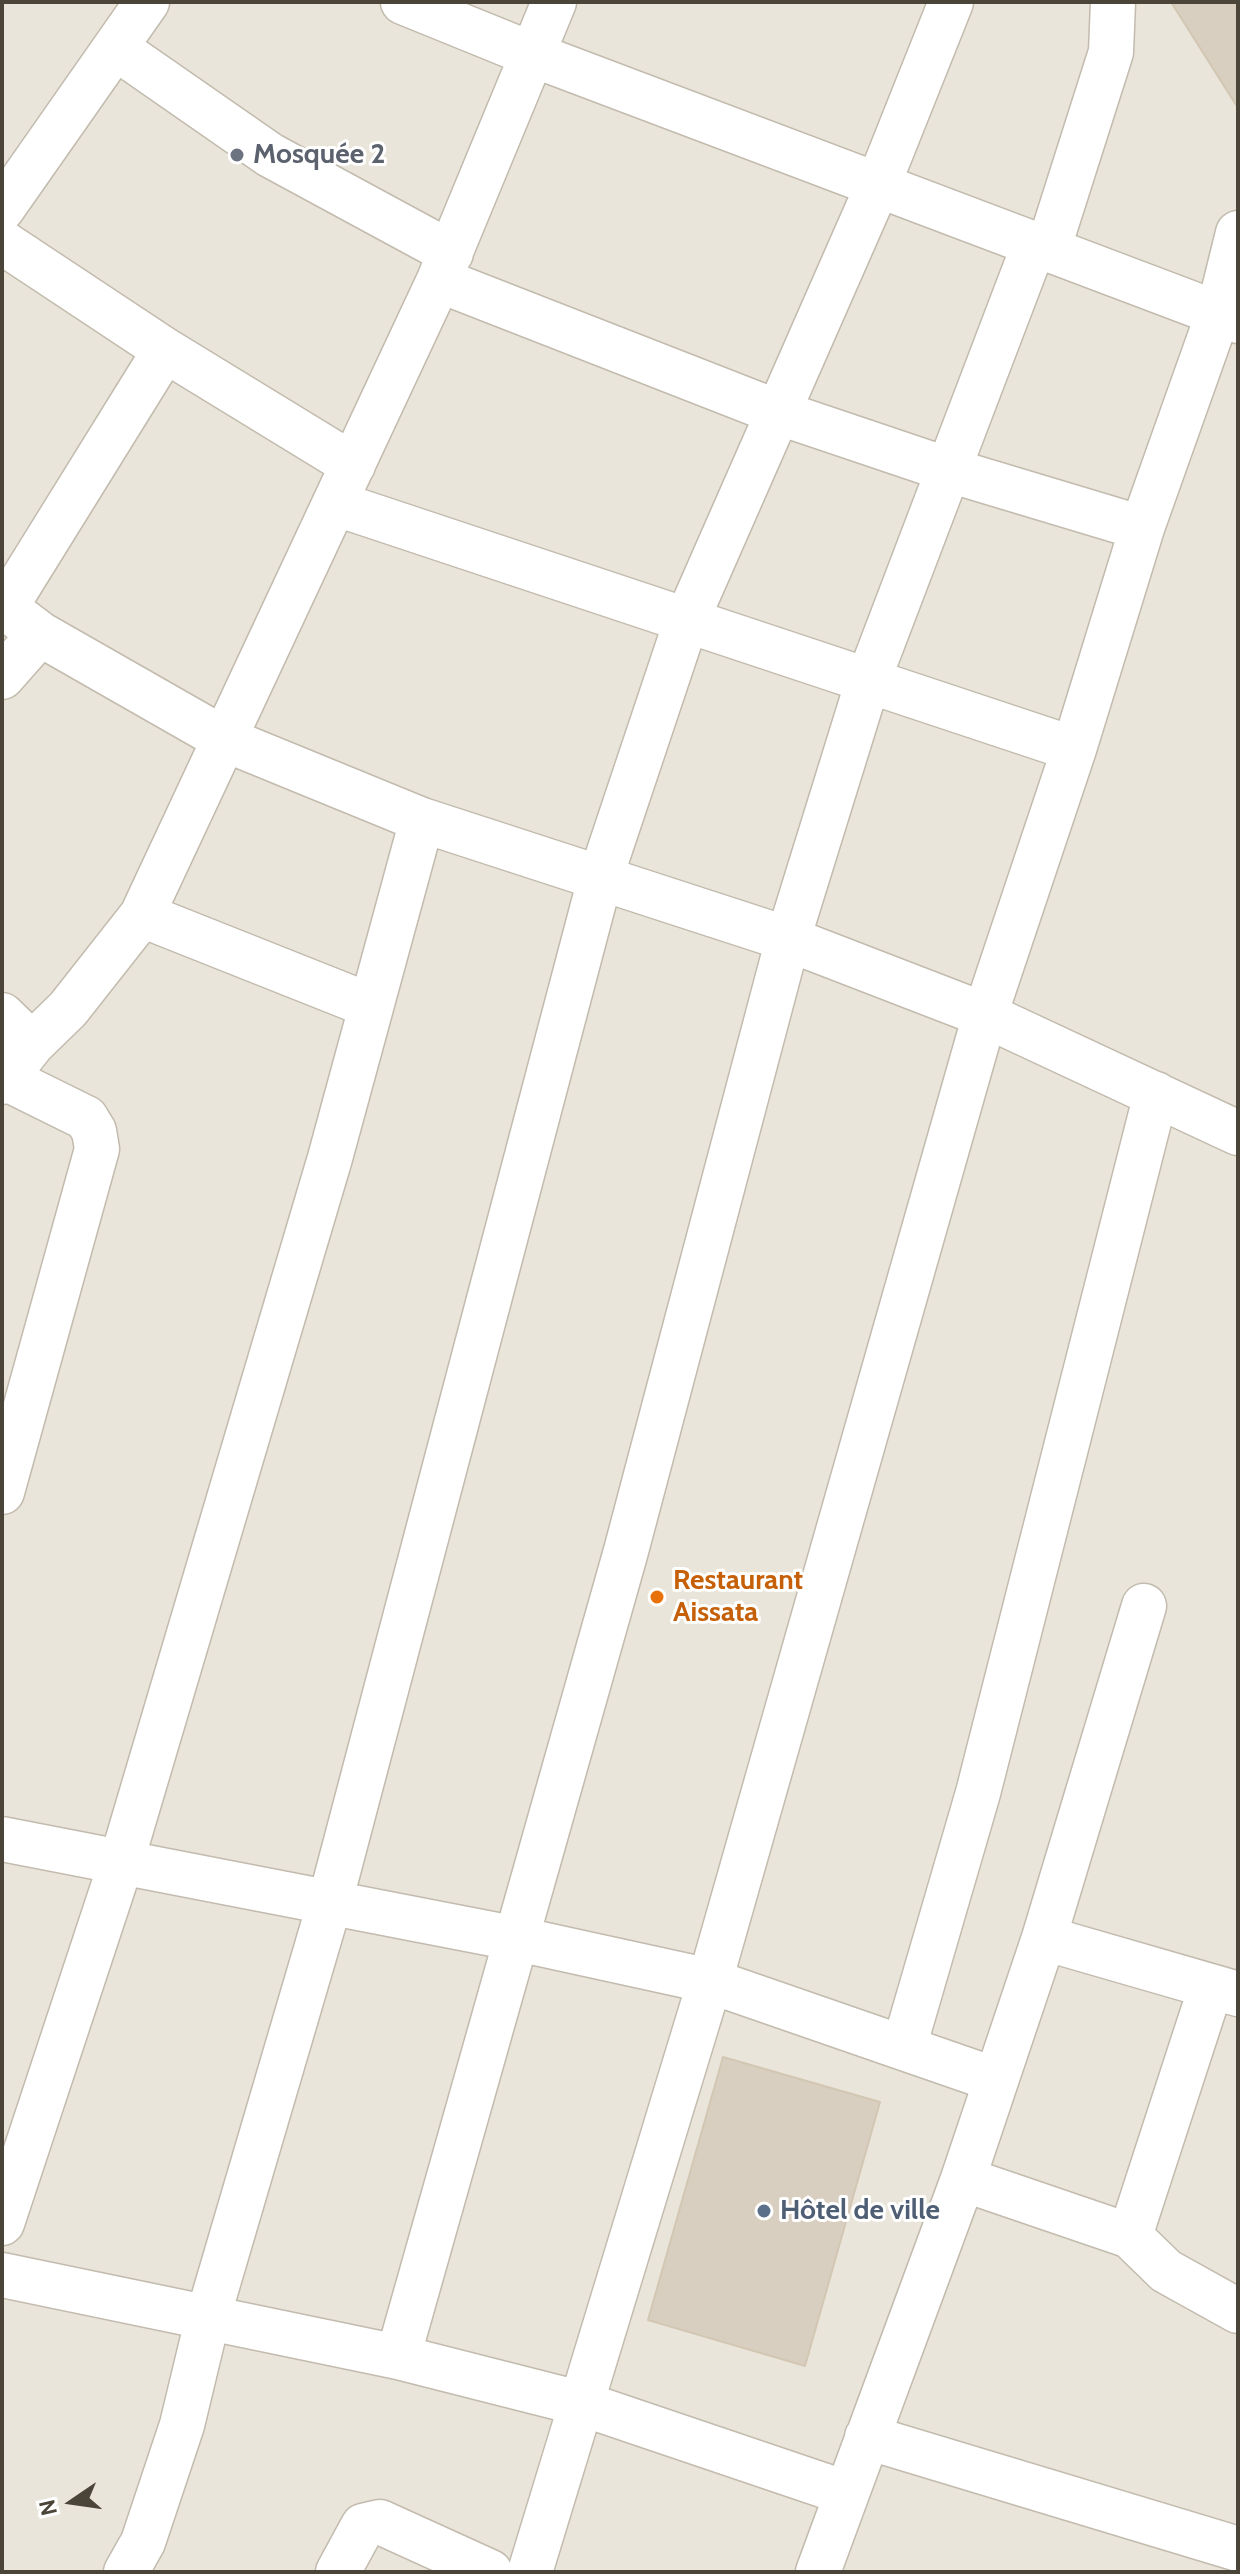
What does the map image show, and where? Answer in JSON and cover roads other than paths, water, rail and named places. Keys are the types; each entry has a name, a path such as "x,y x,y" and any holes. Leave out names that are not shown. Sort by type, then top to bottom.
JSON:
{"street":[{"path":"2,209 147,2"},
{"path":"403,2 531,54 1228,317"},
{"path":"2,1492 97,1149 94,1131 86,1118 4,1080 17,1030 68,1009 142,915 445,266 554,2"},
{"path":"126,2572 143,2542 182,2425 208,2317 330,1902 600,879 686,622 878,185 951,2"},
{"path":"398,2357 630,1536 788,939 868,681 949,470 1041,248 1111,52 1113,2"},
{"path":"116,48 270,155 445,266 777,412 949,470 1142,528"},
{"path":"530,2572 710,1981 985,1015 1074,749 1142,528 1228,317 1238,233"},
{"path":"2,242 165,350 345,484 686,622 1074,749"},
{"path":"165,350 3,606 40,634 224,739 422,820 788,939 985,1015 1238,1133"},
{"path":"2,677 40,634"},
{"path":"2,2223 121,1863 330,1158 422,820"},
{"path":"142,915 371,1006"},
{"path":"904,2047 978,1793 1156,1094"},
{"path":"818,2572 963,2179 1044,1938 1144,1606"},
{"path":"2,1839 518,1939 710,1981 996,2080"},
{"path":"1044,1938 1224,1991 1130,2236"},
{"path":"963,2179 1130,2236 1166,2271 1238,2311"},
{"path":"2,2275 398,2357 583,2404 846,2493"},
{"path":"867,2437 1238,2549"},
{"path":"338,2572 363,2526 380,2522 490,2572"}],"place":[{"name":"Mosquée 2","path":"237,155"},
{"name":"Restaurant Aissata","path":"657,1597"},
{"name":"Hôtel de ville","path":"764,2211"}]}
